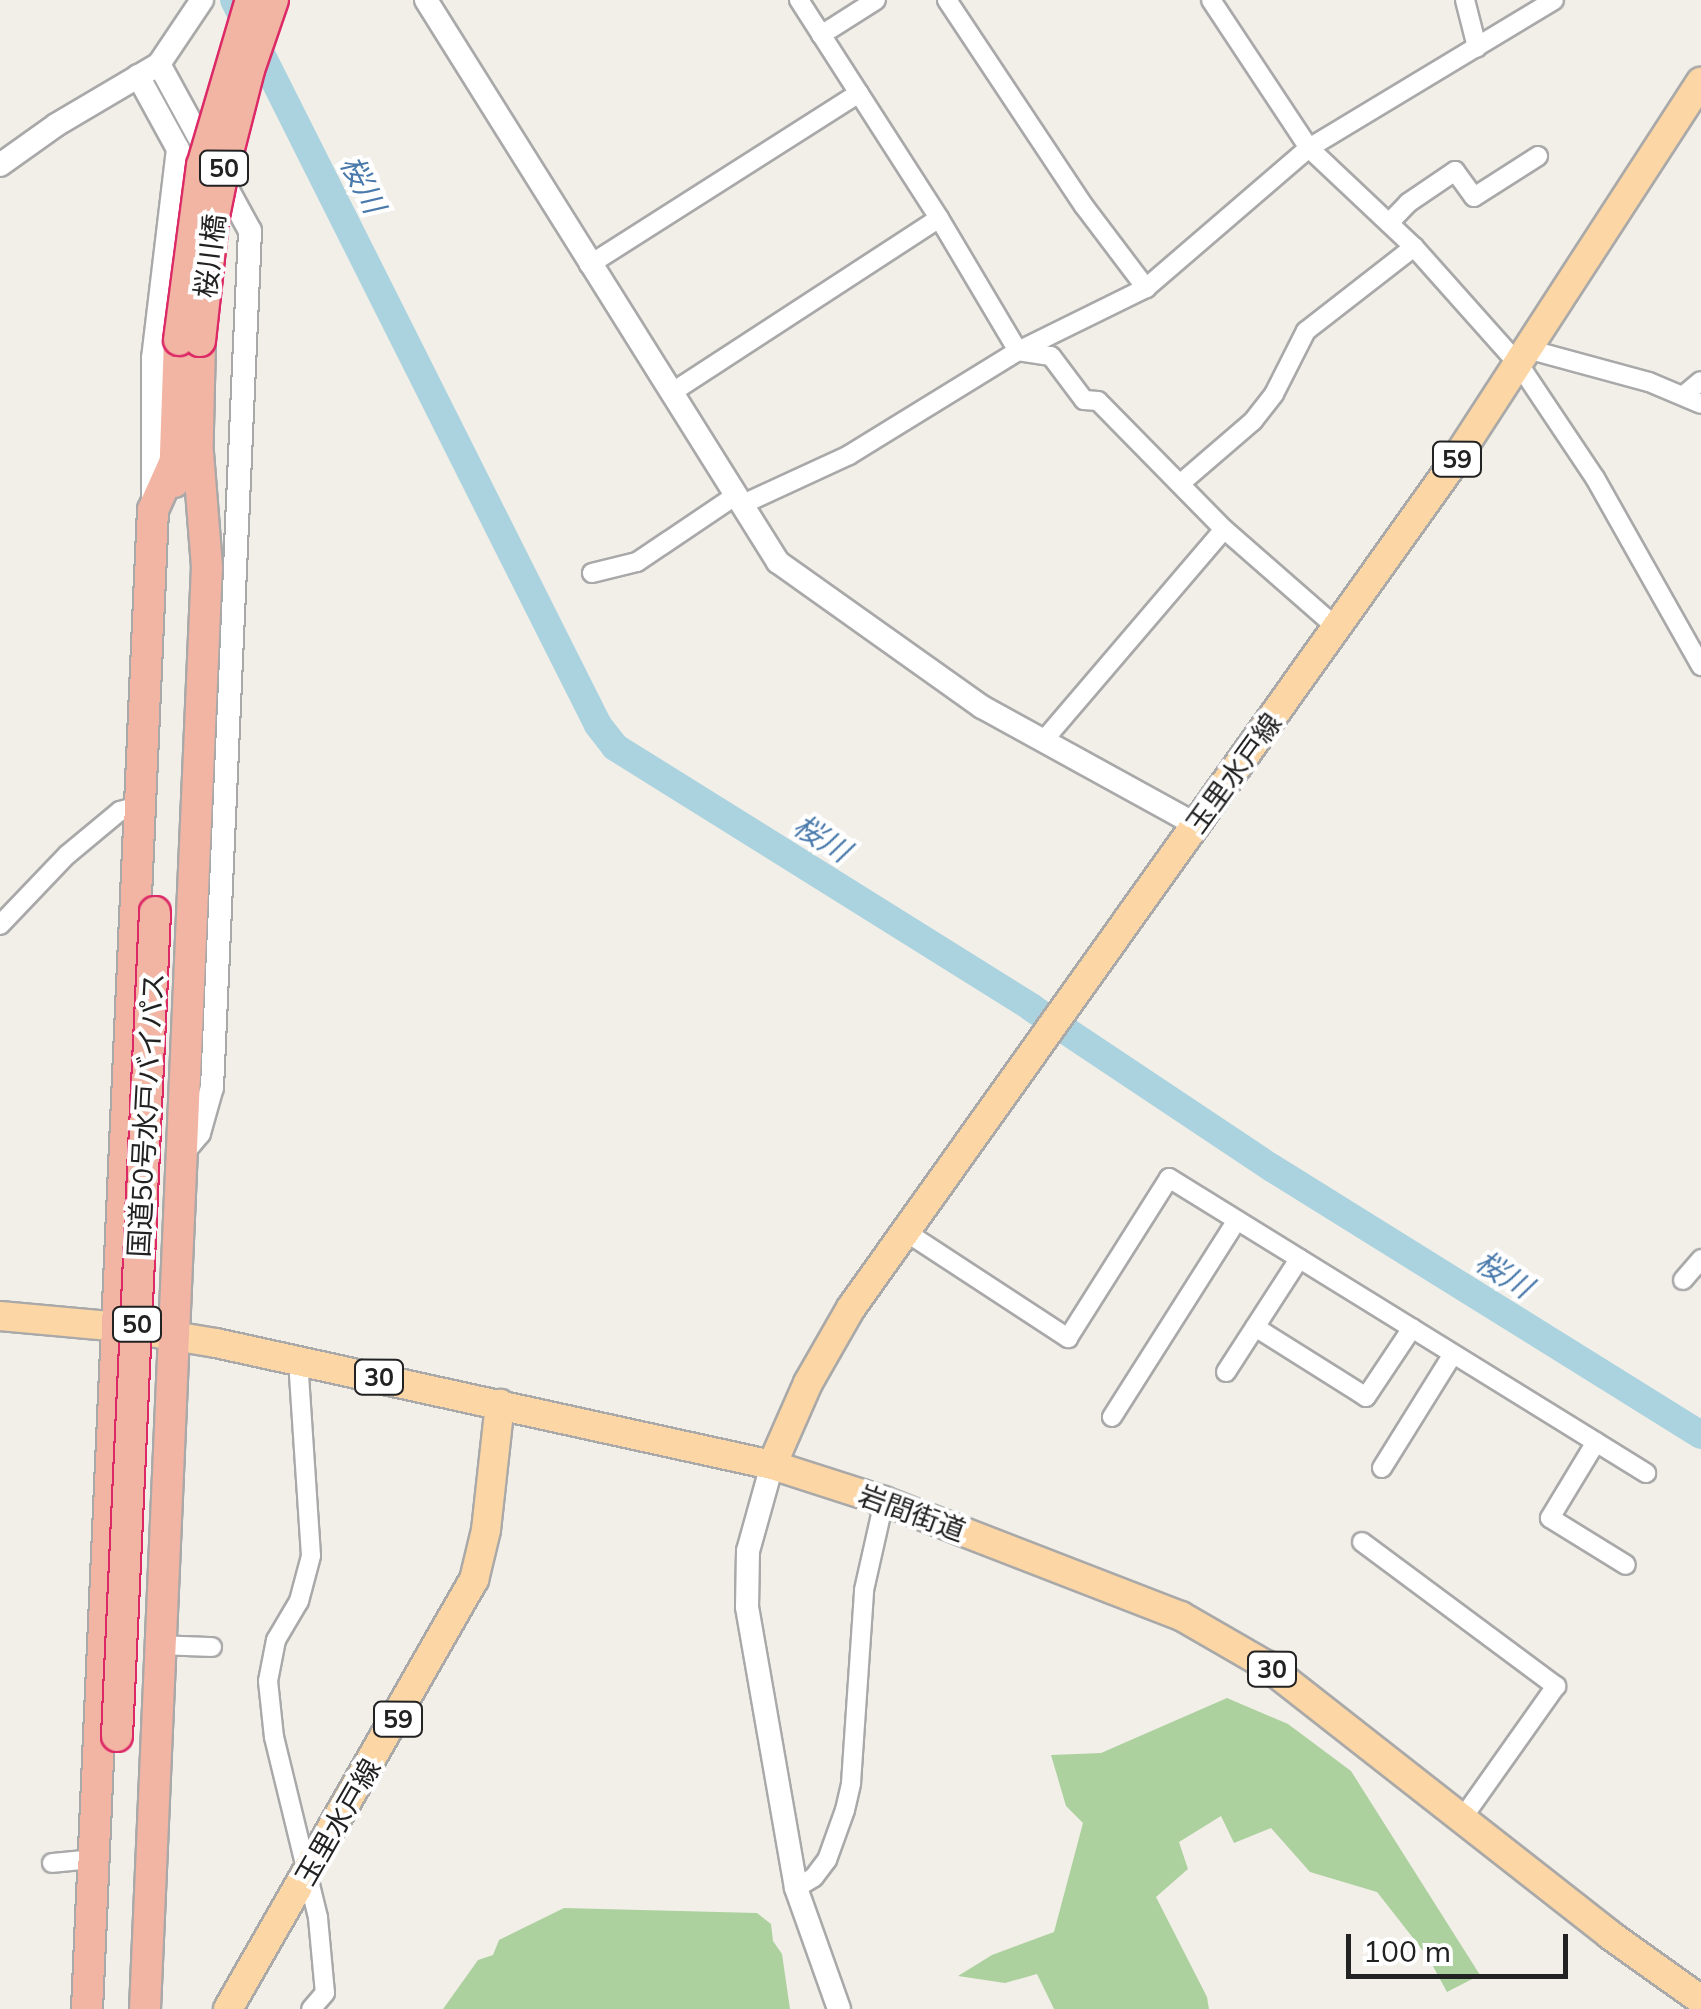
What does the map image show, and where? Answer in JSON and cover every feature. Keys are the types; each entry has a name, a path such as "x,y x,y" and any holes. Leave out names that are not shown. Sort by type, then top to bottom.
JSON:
{"highway":[{"name":"桜川橋","path":"190,340 202,166 251,0"},
{"name":"桜川橋","path":"190,340 249,70 274,0"},
{"name":"国道50号水戸バイパス","path":"126,2009 128,1736 190,340"},
{"path":"144,2009 170,1335 182,1154 207,566 186,457"},
{"path":"87,2009 153,510 186,457"},
{"name":"国道50号水戸バイパス","path":"104,2009 128,1736"}],"main road":[{"name":"玉里水戸線","path":"772,1465 831,1341 1525,358 1701,82"},
{"name":"岩間街道","path":"0,1316 170,1335 772,1465 884,1501 1181,1616 1223,1636 1701,2000"},
{"name":"玉里水戸線","path":"228,2009 474,1580 486,1530 500,1404"}],"street":[{"path":"0,165 56,125 158,64 202,0"},
{"path":"426,0 778,562 799,581 878,630 973,702 1197,825"},
{"path":"799,0 940,218 1018,351"},
{"path":"821,36 876,0"},
{"path":"947,0 1084,206 1146,288"},
{"path":"1211,0 1309,148 1525,358 1701,666"},
{"path":"1466,0 1477,47"},
{"path":"592,572 637,562 738,501 849,455 1018,351 1146,288 1309,148 1554,0"},
{"path":"158,64 250,232 212,1087 200,1134 182,1154"},
{"path":"138,76 178,149 154,358 153,510"},
{"path":"589,265 859,93"},
{"path":"1389,223 1408,203 1456,172 1474,197 1538,156"},
{"path":"671,393 940,218"},
{"path":"1181,482 1253,421 1274,394 1306,331 1414,246"},
{"path":"1018,351 1052,356 1084,400 1098,401 1224,529 1336,628"},
{"path":"1525,358 1649,382 1692,400 1701,381"},
{"path":"1044,740 1224,529"},
{"path":"0,925 66,855 120,811 142,805"},
{"path":"906,1232 1068,1338 1169,1178 1646,1473"},
{"path":"1112,1418 1237,1220"},
{"path":"1226,1372 1300,1258"},
{"path":"1684,1280 1701,1258"},
{"path":"1255,1327 1366,1397 1412,1328"},
{"path":"1382,1468 1453,1354"},
{"path":"298,1360 311,1556 298,1601 276,1640 268,1681 274,1737 318,1918 325,1993 311,2009"},
{"path":"1596,1442 1550,1518 1626,1565"},
{"path":"772,1465 750,1542 746,1582 753,1649 796,1888 840,2009"},
{"path":"796,1888 814,1877 827,1860 845,1810 851,1782 864,1590 884,1501"},
{"path":"1362,1542 1556,1686 1462,1818"},
{"path":"159,1645 212,1648"},
{"path":"52,1863 93,1859"}],"green space":[{"path":"1227,1698 1288,1724 1351,1771 1480,1975 1447,1992 1428,1957 1377,1892 1310,1872 1271,1828 1234,1843 1221,1816 1179,1842 1188,1869 1156,1897 1207,1997 1209,2009 1054,2009 1037,1974 1005,1983 958,1976 992,1955 1054,1932 1083,1823 1066,1806 1051,1755 1101,1753"},
{"path":"564,1908 757,1913 771,1924 773,1941 782,1954 790,2009 443,2009 478,1960 493,1955 499,1940"}],"waterway":[{"name":"桜川","path":"234,0 598,725 615,747 1032,1008 1272,1168 1701,1435"}]}
